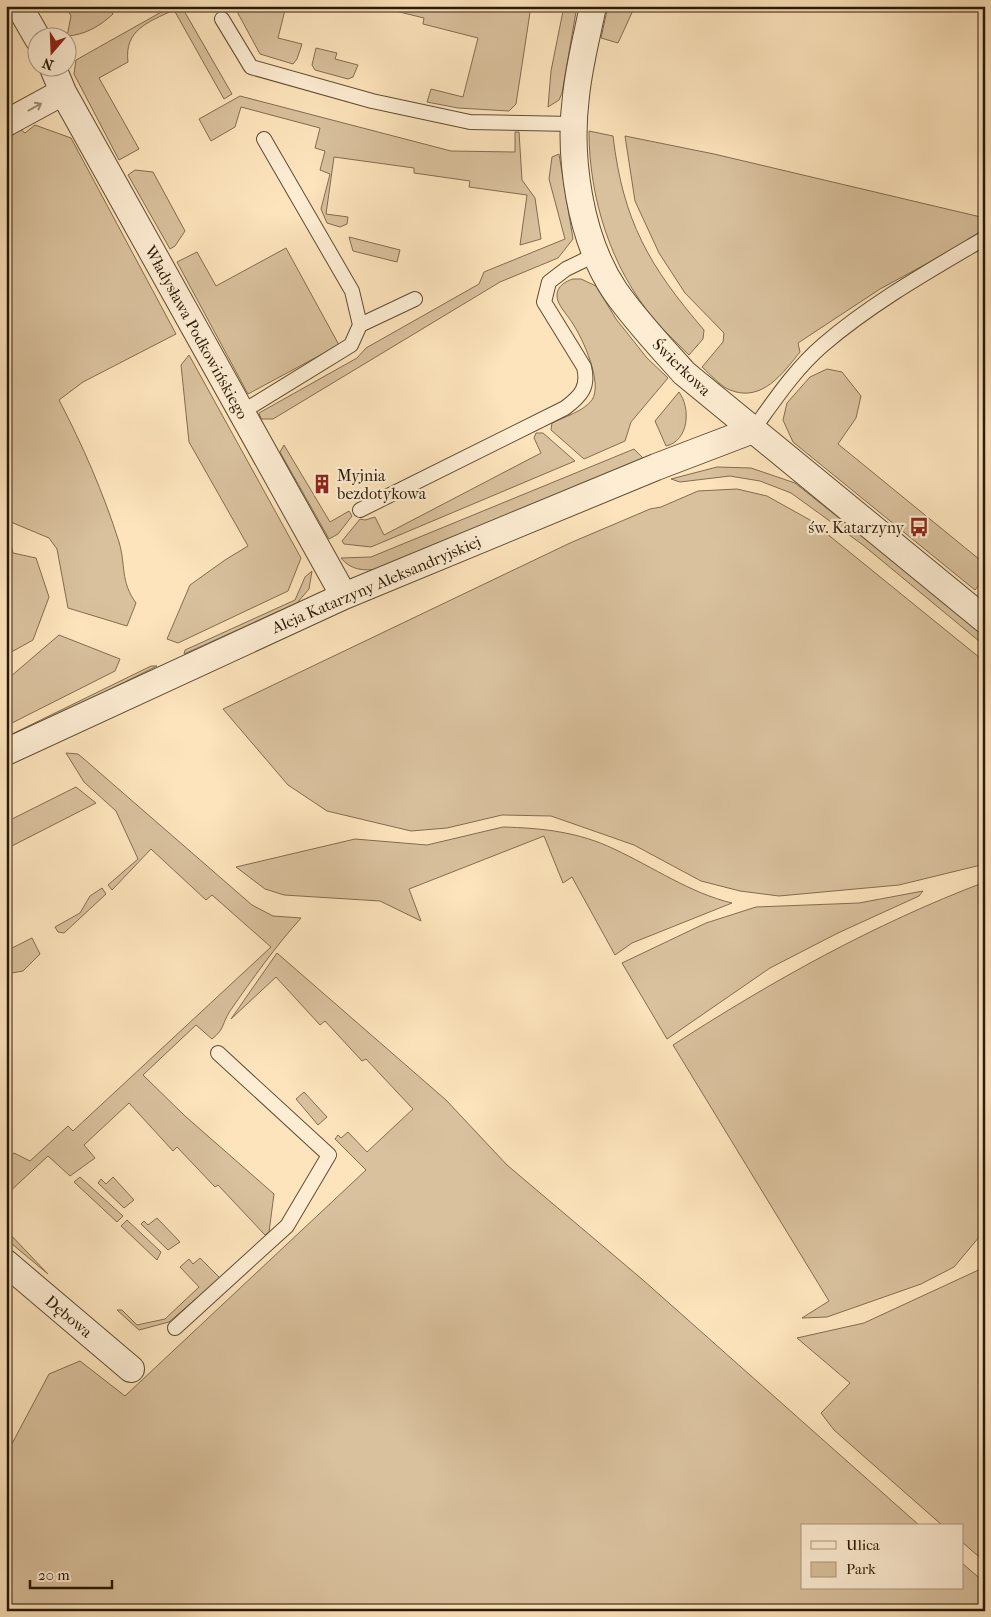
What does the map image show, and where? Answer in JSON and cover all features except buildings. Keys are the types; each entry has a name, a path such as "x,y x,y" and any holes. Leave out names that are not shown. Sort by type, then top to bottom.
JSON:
{"street":[{"path":"19,6 32,28"},
{"name":"Świerkowa","path":"593,6 576,95 574,124 577,186 592,246 614,289 644,329 684,373 985,620"},
{"name":"Władysława Podkowińskiego","path":"57,78 344,596"},
{"path":"6,123 63,92"},
{"name":"Aleja Katarzyny Aleksandryjskiej","path":"6,752 344,596 656,467 752,430"},
{"name":"Dębowa","path":"6,1263 131,1369"}],"lane":[{"path":"222,19 251,67 261,70 372,101 470,122 574,124"},
{"path":"242,412 351,345 360,325 352,291 264,139"},
{"path":"752,430 791,378 822,346 896,291 985,238"},
{"path":"360,510 565,408 580,396 586,386 587,378 584,367 544,302 549,282 566,269 597,254"},
{"path":"360,325 415,299"},
{"path":"175,1328 287,1226 329,1155 218,1053"}],"green space":[{"path":"66,6 109,6 113,14 92,29 78,34 78,28 69,28 71,16"},
{"path":"172,6 187,6 183,9 232,94 224,99 174,10 147,23 140,28 130,42 128,62 99,78 139,149 119,160 76,78 78,78 78,59"},
{"path":"234,6 286,6 278,38 302,44 297,59 293,64 260,54"},
{"path":"375,6 531,6 516,104 509,111 458,108 427,102 431,89 463,97 478,38 423,24 424,18"},
{"path":"564,6 574,6 576,12 562,93 559,100 548,107 551,71"},
{"path":"608,6 635,6 618,43 601,38"},
{"path":"316,48 337,53 335,59 358,65 353,77 348,79 315,70 312,65"},
{"path":"240,96 451,151 515,152 515,132 519,132 522,180 535,198 541,239 520,245 527,195 469,187 470,181 414,173 414,168 334,157 326,214 348,217 347,224 340,227 327,223 321,209 330,174 320,170 325,151 315,148 320,128 241,107 235,127 211,141 199,119"},
{"path":"35,125 71,138 176,334 83,382 59,400 92,470 119,542 125,580 136,603 127,626 68,608 57,549 49,538 6,520 6,146 18,127 25,133"},
{"path":"589,131 613,136 624,193 642,241 668,285 704,330 703,339 689,355 658,324 639,299 615,255 605,231 598,206 590,156"},
{"path":"625,136 714,154 985,218 985,232 880,289 798,343 800,352 779,377 762,389 741,393 726,388 702,367 723,342 724,333 685,293 659,253 635,201"},
{"path":"559,154 573,239 558,258 500,282 273,419 261,419 259,413 357,358 366,348 479,284 484,272 565,239 549,179 552,157"},
{"path":"135,170 153,172 185,231 175,246 170,249 128,175"},
{"path":"349,237 400,250 397,262 353,251"},
{"path":"286,248 339,345 248,394 177,262 197,252 216,286"},
{"path":"573,279 581,279 596,286 616,319 647,358 668,378 631,422 625,441 584,459 551,430 552,423 584,407 592,400 595,392 593,372 586,350 577,331 559,304 557,297 560,287"},
{"path":"189,355 301,558 288,591 178,643 167,639 190,585 248,546 189,442 181,365"},
{"path":"827,369 842,372 861,396 856,418 838,444 985,564 985,578 975,590 793,442 783,420 787,403 810,377"},
{"path":"679,392 685,406 686,423 679,438 674,443 666,446 655,421"},
{"path":"536,433 543,433 575,461 371,547 344,544 342,541 360,519 365,520 375,517 384,535 541,453 534,438"},
{"path":"284,445 330,522 349,511 352,516 338,534 329,539 280,452"},
{"path":"634,449 644,459 378,569 358,569 349,565 341,558 371,557"},
{"path":"717,467 751,468 795,483 985,634 985,646 863,545 791,493 760,481 730,476 680,482 671,479"},
{"path":"737,489 767,496 810,520 985,662 985,864 899,885 779,896 740,891 701,881 634,845 551,816 502,815 447,828 411,831 327,811 288,785 223,709 570,543 698,491"},
{"path":"6,542 11,544 13,553 36,558 49,597 33,640 6,655"},
{"path":"312,571 309,589 297,603 184,654 185,650 295,600 305,577"},
{"path":"59,635 120,659 115,671 6,726 6,678 10,677"},
{"path":"151,666 157,666 6,741 6,737"},
{"path":"66,753 78,754 252,905 273,916 301,918 256,975 227,1015 221,1029 212,1039 196,1025 143,1075 185,1116 274,1194 269,1232 265,1235 218,1185 215,1187 177,1147 173,1151 129,1103 84,1145 95,1158 70,1176 48,1156 6,1195 6,1161 14,1153 30,1161 68,1126 73,1131 271,947 212,895 206,900 151,849 112,890 108,885 138,859 116,811 84,782"},
{"path":"76,787 96,803 6,849 6,822"},
{"path":"503,827 532,828 560,832 601,843 701,893 732,903 632,943 615,955 572,877 563,883 544,836 409,889 421,921 380,901 284,895 265,889 236,867 355,839 427,845"},
{"path":"985,882 985,1230 954,1267 921,1284 827,1317 802,1318 829,1301 673,1045 748,998 825,955 903,916"},
{"path":"102,888 106,894 64,933 58,932 55,927 80,913 90,896"},
{"path":"923,891 919,896 838,933 770,968 667,1039 622,963 706,923 756,907 859,903"},
{"path":"32,938 40,954 23,971 12,973 6,967 6,951"},
{"path":"277,953 446,1100 507,1165 643,1280 918,1524 801,1524 801,1590 964,1590 964,1565 985,1583 985,1611 6,1611 6,1455 49,1374 80,1361 125,1396 366,1170 335,1139 338,1135 341,1138 348,1132 367,1152 413,1109 366,1059 362,1061 325,1021 320,1025 276,977 231,1019"},
{"path":"304,1092 327,1117 318,1125 296,1099"},
{"path":"80,1177 123,1216 117,1222 74,1182"},
{"path":"113,1177 134,1200 124,1208 98,1183 101,1179 106,1184"},
{"path":"157,1218 180,1242 168,1250 141,1224 144,1221 148,1225"},
{"path":"127,1220 161,1252 157,1260 121,1226"},
{"path":"6,1230 48,1274 6,1239"},
{"path":"200,1258 220,1278 169,1322 139,1330 117,1310 122,1310 137,1325 165,1319 199,1287 180,1267 189,1259 193,1264"},
{"path":"985,1267 985,1562 964,1544 964,1524 941,1524 834,1430 821,1413 850,1383 797,1338 864,1323"}],"place":[{"name":"Myjnia bezdotykowa","path":"322,484"},
{"name":"św. Katarzyny","path":"919,527"}]}
